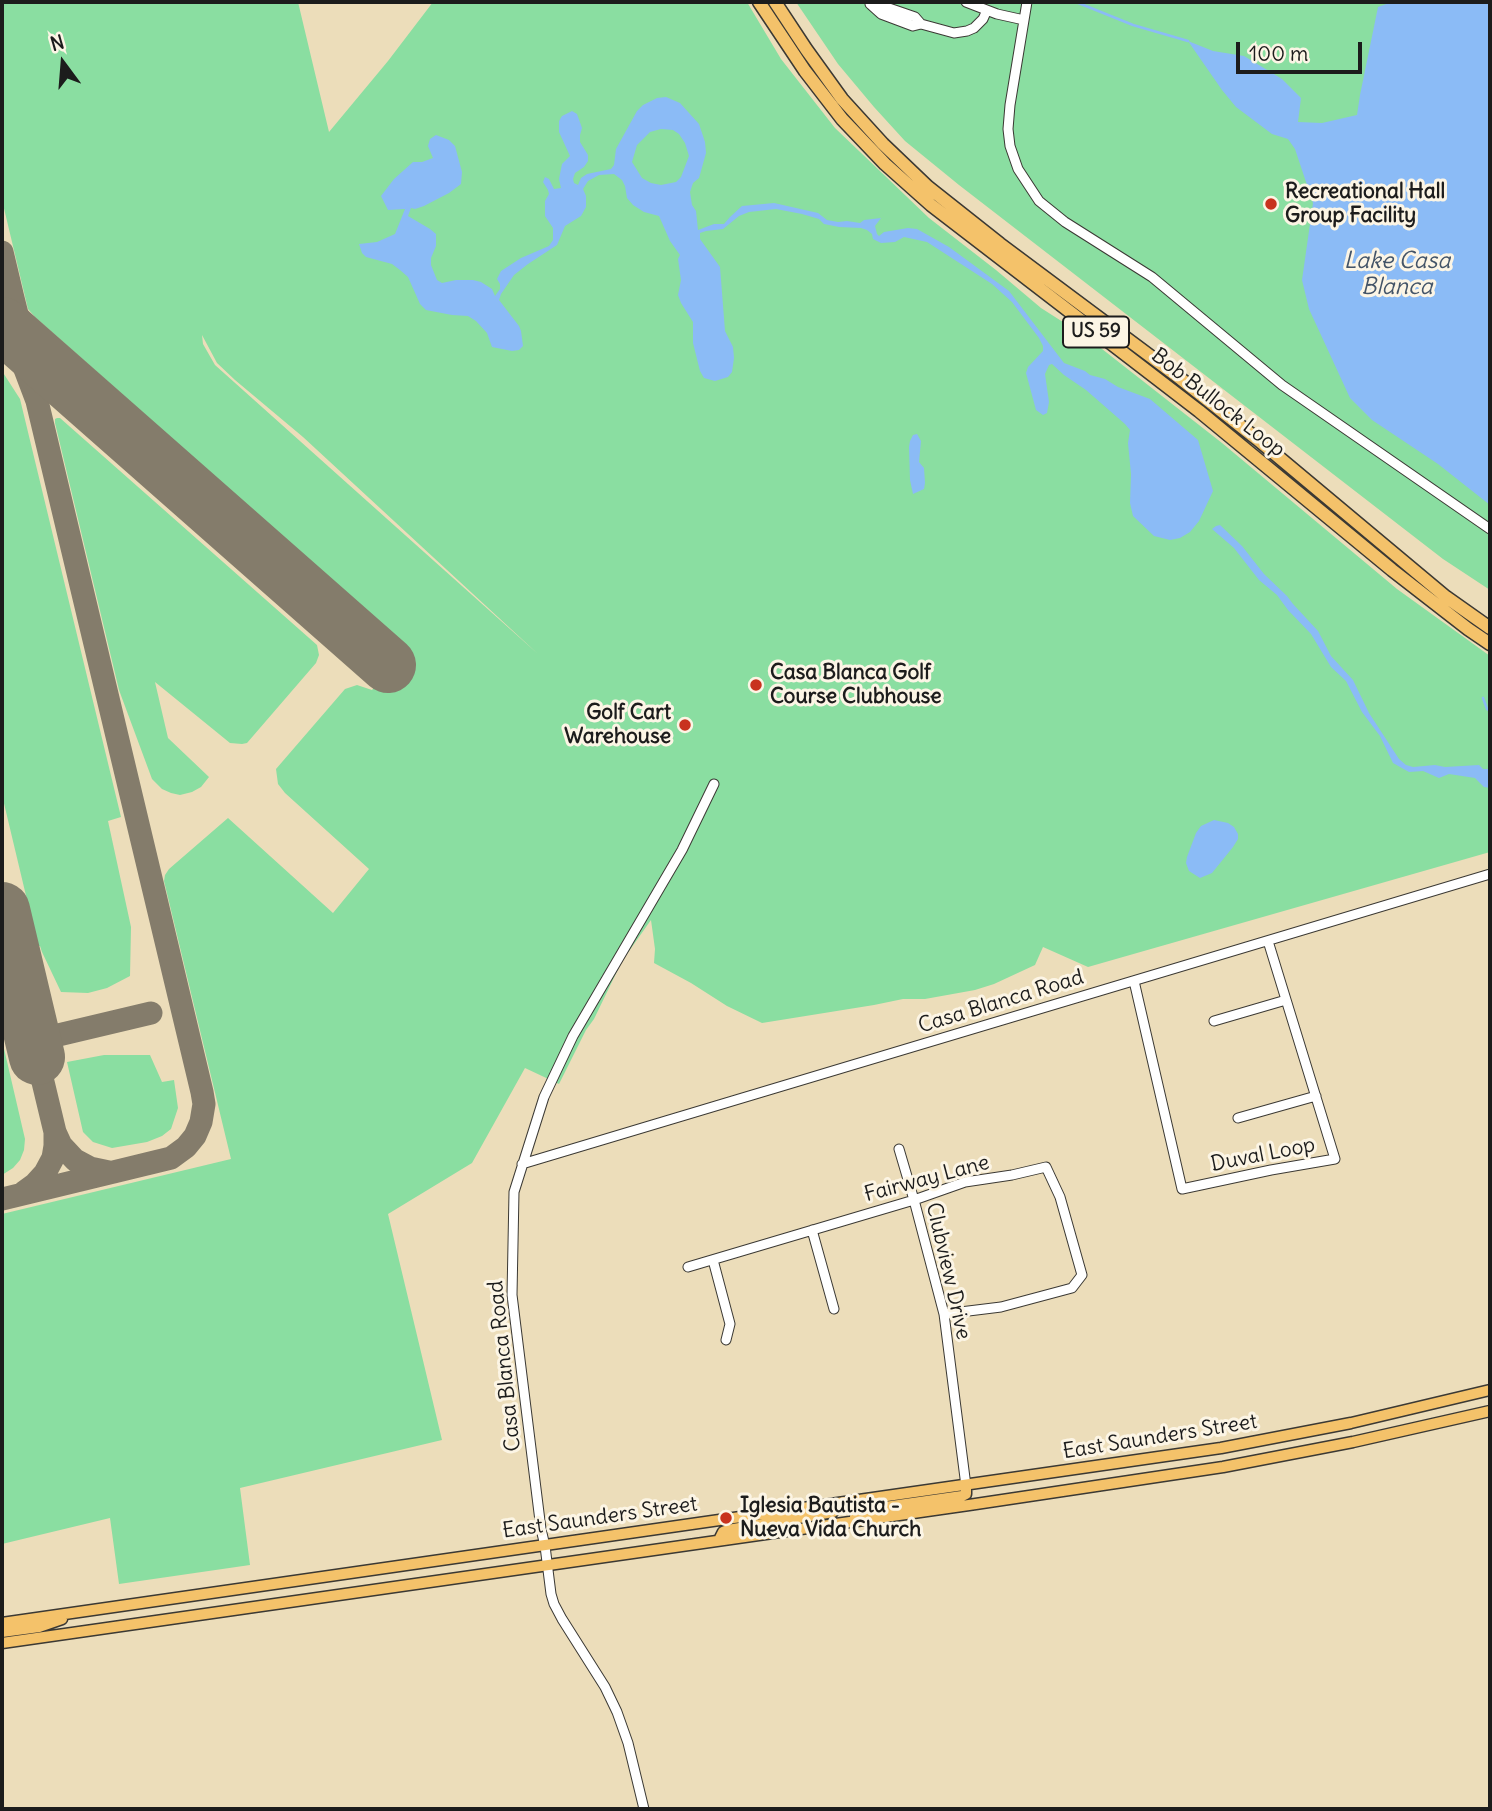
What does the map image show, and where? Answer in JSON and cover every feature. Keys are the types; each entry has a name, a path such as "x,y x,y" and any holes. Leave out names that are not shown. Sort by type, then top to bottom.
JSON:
{"highway":[{"name":"Bob Bullock Loop","path":"759,2 805,71 842,119 885,164 930,205 1199,411 1403,578 1490,644"},
{"name":"Bob Bullock Loop","path":"775,2 824,75 862,122 936,193 1181,379 1446,597 1490,628"}],"main road":[{"name":"East Saunders Street","path":"2,1623 1145,1460 1286,1437 1490,1390"},
{"name":"East Saunders Street","path":"2,1643 1223,1467 1353,1442 1490,1411"},
{"path":"843,1523 878,1509 962,1496 966,1494 966,1486"},
{"path":"719,1540 723,1532 728,1530 834,1512 843,1503"},
{"path":"2,1632 39,1627 78,1613"}],"street":[{"path":"785,2 787,21"},
{"path":"869,2 915,17 921,23 949,33 961,33 976,25 987,10"},
{"path":"966,2 1024,20"},
{"path":"1027,2 1008,129 1010,146 1018,169 1039,201 1065,222 1153,277 1282,384 1490,529"},
{"name":"Casa Blanca Road","path":"644,1809 628,1742 617,1712 605,1687 554,1604 541,1529 512,1295 514,1192 544,1097 573,1036 682,850 714,784"},
{"name":"Casa Blanca Road","path":"522,1164 1490,874"},
{"name":"Duval Loop","path":"1134,981 1182,1189 1335,1159 1268,941"},
{"path":"1214,1021 1286,1000"},
{"path":"1238,1118 1316,1096"},
{"name":"Clubview Drive","path":"899,1149 944,1314 966,1486"},
{"name":"Fairway Lane","path":"688,1267 914,1200 965,1182 1046,1167 1060,1197 1082,1275 1073,1288 1001,1307 944,1314"},
{"path":"812,1230 834,1309"},
{"path":"713,1260 730,1324 726,1340"}],"green space":[{"path":"2,2 298,2 329,132 433,2 747,2 781,59 835,128 929,218 1041,308 1088,338 1222,443 1397,589 1490,656 1490,852 1088,967 1043,947 1035,965 975,990 925,999 903,999 762,1023 727,1006 654,963 651,920 622,961 559,1084 525,1068 472,1163 388,1214 442,1440 240,1488 250,1565 119,1584 110,1518 2,1544 2,1214 231,1159 164,881 165,875 228,818 333,913 369,869 285,793 278,784 276,769 345,689 357,685 372,690 408,648 35,317 28,309 2,200","holes":["202,335 217,363 303,437 538,654 215,365 203,344"]},
{"path":"796,2 1490,2 1490,590 1443,559 905,141 838,64"},
{"path":"2,371 20,399 121,817 108,821 131,927 130,976 107,988 88,993 61,992 38,946 2,795"},
{"path":"57,418 317,645 319,655 316,663 247,743 230,743 155,682 168,738 209,777 201,787 192,792 180,795 171,793 162,789 152,779 119,690 55,423"},
{"path":"2,1040 25,1139 20,1160 2,1175"},
{"path":"104,1055 150,1055 162,1082 174,1080 178,1108 171,1129 147,1142 112,1148 93,1142 83,1132 67,1062"}],"water":[{"name":"Lake Casa Blanca","path":"1392,2 1490,2 1490,505 1438,464 1372,420 1350,398 1309,309 1302,280 1313,203 1295,149 1288,139 1272,134 1236,107 1188,41 1213,51 1244,56 1282,79 1301,98 1298,122 1322,123 1357,115 1378,7"},
{"path":"666,97 680,103 699,124 705,142 706,153 699,178 693,183 690,192 698,230 714,224 724,224 742,206 774,203 818,213 827,220 838,222 860,223 881,218 875,226 879,236 884,232 917,229 949,247 1009,291 1064,363 1150,399 1198,440 1213,491 1199,521 1190,532 1170,540 1154,536 1133,516 1130,503 1130,430 1086,390 1052,364 1045,374 1049,402 1047,413 1043,415 1036,410 1026,373 1043,351 1039,338 1012,302 992,284 927,242 904,237 895,242 881,243 861,228 824,224 819,219 776,209 749,212 739,216 723,229 700,233 700,239 720,267 725,331 733,347 732,372 728,377 715,381 704,378 700,371 693,343 693,322 678,295 681,280 678,259 680,255 670,241 659,216 644,212 633,205 627,198 622,180 614,174 599,175 588,181 583,189 586,207 581,216 565,226 557,245 514,275 501,294 499,300 521,331 523,346 519,350 492,347 487,333 468,316 426,310 420,304 408,277 392,264 366,257 362,253 359,244 377,242 395,234 405,209 388,210 381,196 394,179 413,162 433,158 428,146 430,139 436,135 449,140 455,146 462,172 461,184 424,206 411,208 408,216 436,234 431,265 437,280 442,283 456,280 481,282 492,289 495,296 500,289 497,279 501,271 521,258 549,246 553,240 553,228 545,216 545,201 549,194 543,182 545,177 554,189 561,188 559,179 562,164 570,156 559,132 562,116 572,111 577,114 582,128 580,142 588,155 588,161 575,173 574,183 578,185 581,178 587,174 611,169 616,149 637,111 657,98","holes":["673,130 685,143 689,156 681,177 676,182 661,185 651,183 642,178 632,162 637,145 650,132"]},
{"path":"917,434 921,441 919,462 924,468 925,483 924,489 913,494 909,447 913,435"},
{"path":"1220,525 1318,631 1331,656 1353,680 1369,713 1399,759 1413,767 1479,765 1483,769 1490,769 1490,788 1484,787 1475,778 1449,774 1439,778 1423,771 1409,772 1393,763 1380,736 1362,712 1346,681 1331,667 1311,634 1277,595 1259,580 1234,548 1212,529"},
{"path":"1214,820 1234,827 1238,839 1212,873 1200,878 1189,871 1187,857 1201,826"}],"waterway":[{"path":"1076,2 1133,25 1188,41"},
{"path":"1483,698 1490,711"}],"taxiway":[{"path":"2,252 12,294 7,305"},
{"path":"12,294 26,333 51,369"},
{"path":"2,331 23,364 37,401 204,1104 195,1136 171,1158 2,1199"},
{"path":"37,398 43,387 53,382 61,382 74,389"},
{"path":"33,1041 151,1013"},
{"path":"24,1192 45,1173 53,1158 55,1146 55,1132 37,1057"},
{"path":"55,1132 61,1145 75,1160 90,1168 109,1172"}],"runway":[{"path":"2,325 388,665"},
{"path":"2,910 37,1057"}],"place":[{"name":"Recreational Hall Group Facility","path":"1271,204"},
{"name":"Casa Blanca Golf Course Clubhouse","path":"756,685"},
{"name":"Golf Cart Warehouse","path":"685,725"},
{"name":"Iglesia Bautista - Nueva Vida Church","path":"726,1518"}]}
